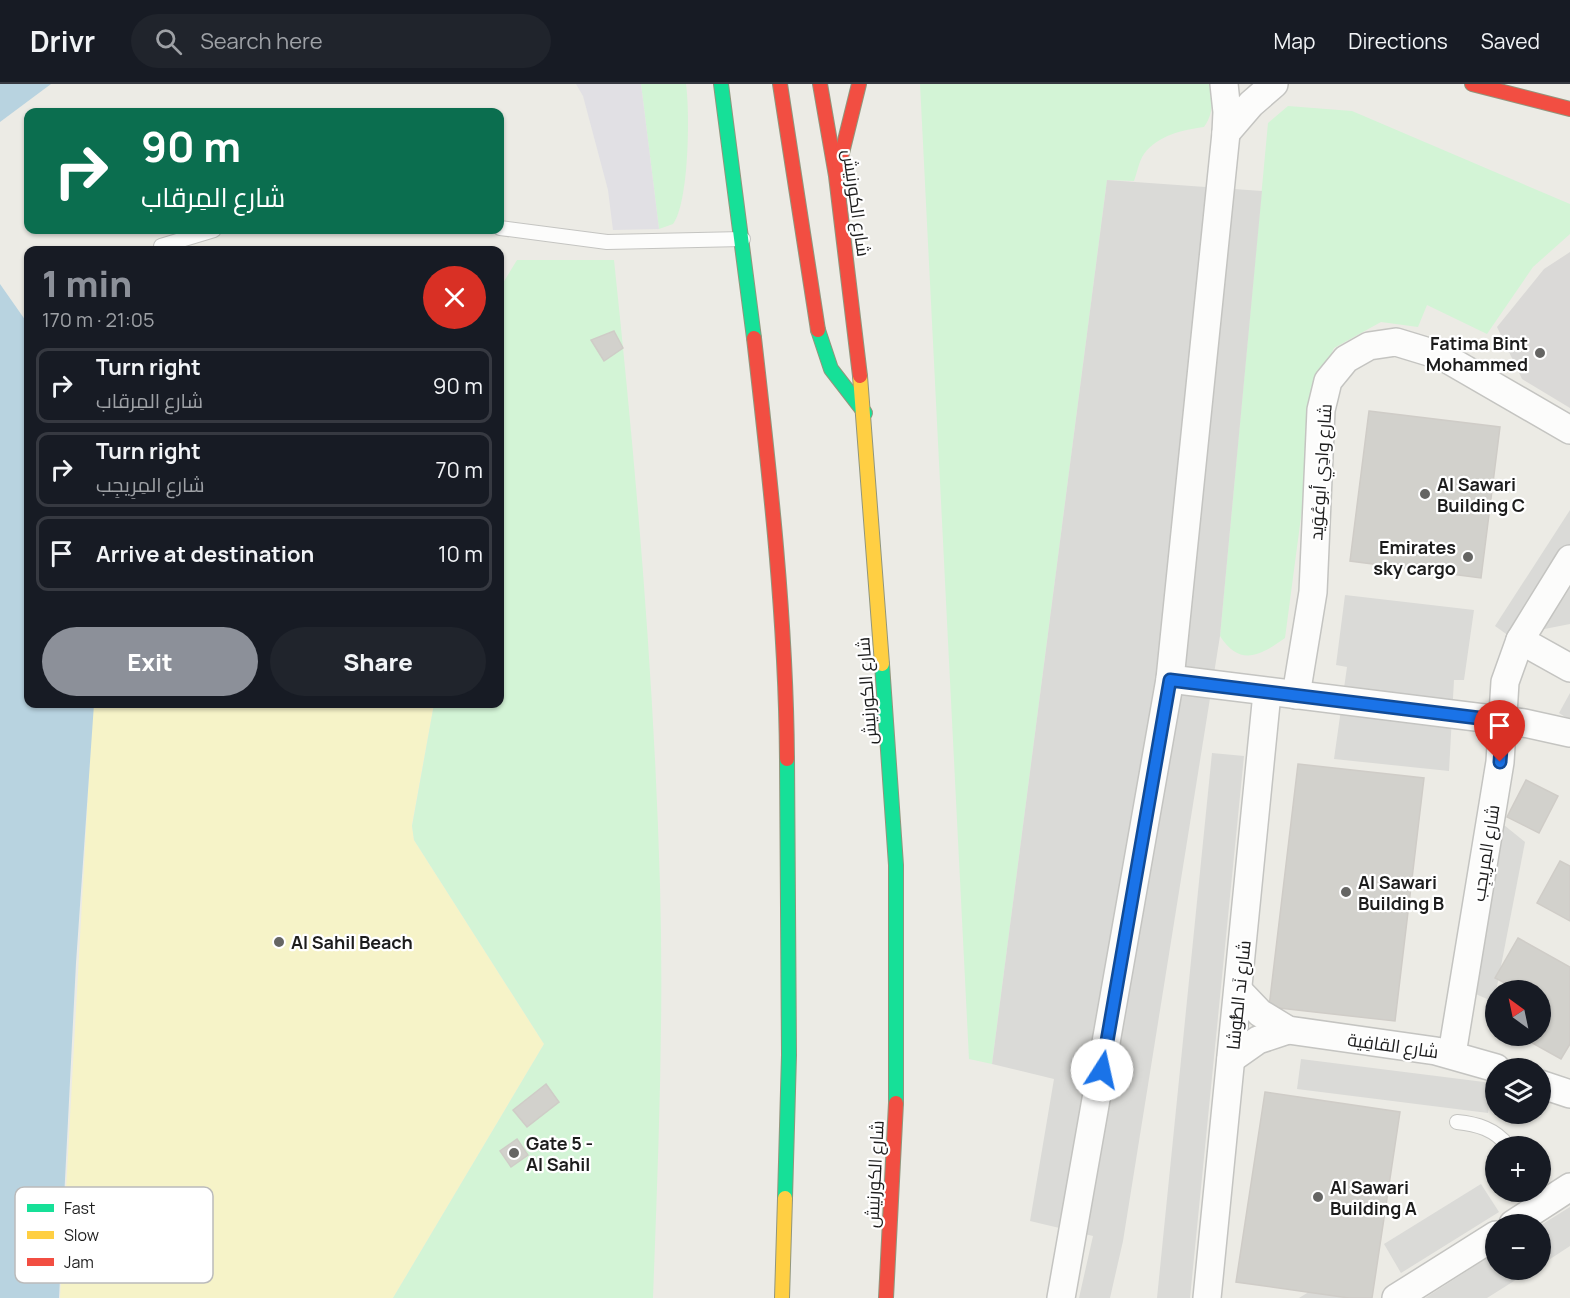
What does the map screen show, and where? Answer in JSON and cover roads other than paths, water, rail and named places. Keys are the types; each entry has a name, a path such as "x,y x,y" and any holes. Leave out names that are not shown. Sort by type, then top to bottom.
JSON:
{"main road":[{"path":"721,84 743,239 769,472 787,716 789,1055 782,1298"},
{"path":"780,84 815,322 831,369 865,413"},
{"name":"شارع الكورنيش","path":"820,84 836,176 865,413 896,866 896,1106 886,1298"},
{"path":"836,176 859,84"},
{"path":"1472,84 1570,110"}],"street":[{"path":"1061,1298 1170,680 1226,133 1227,112 1224,84"},
{"path":"1226,133 1251,104 1274,84"},
{"name":"شارع وادِي أبوعُوَيد","path":"1296,695 1313,592 1320,410 1328,381 1346,359 1369,346 1396,342 1419,347 1442,356 1570,430"},
{"name":"شارع المِرِيجِب","path":"1452,1054 1500,762 1505,682 1520,640 1570,559"},
{"path":"1520,640 1570,668"},
{"path":"1170,680 1503,721 1547,727 1570,733"},
{"name":"شارع نَد الطُّوشا","path":"1208,1298 1268,693"},
{"name":"شارع القافِية","path":"1238,990 1260,1013 1288,1030 1452,1054 1485,1064"},
{"name":"شارع القافِية","path":"1231,1059 1258,1040 1288,1030"},
{"path":"1551,1088 1570,1094"},
{"path":"1525,1214 1553,1193"},
{"path":"1396,1298 1485,1242"}],"lane":[{"path":"504,229 606,242 743,239"},
{"path":"161,246 201,234"},
{"path":"1457,1122 1483,1127 1498,1136"}],"water":[{"path":"0,84 51,84 0,122"},
{"path":"0,284 24,318 24,708 94,708 76,963 65,1187 15,1187 15,1283 60,1283 59,1298 0,1298"}],"place":[{"name":"Fatima Bint Mohammed","path":"1540,353"},
{"name":"Al Sawari Building C","path":"1425,494"},
{"name":"Emirates sky cargo","path":"1468,557"},
{"name":"Al Sawari Building B","path":"1346,892"},
{"name":"Al Sahil Beach","path":"279,942"},
{"name":"Gate 5 - Al Sahil","path":"514,1153"},
{"name":"Al Sawari Building A","path":"1318,1197"}]}
